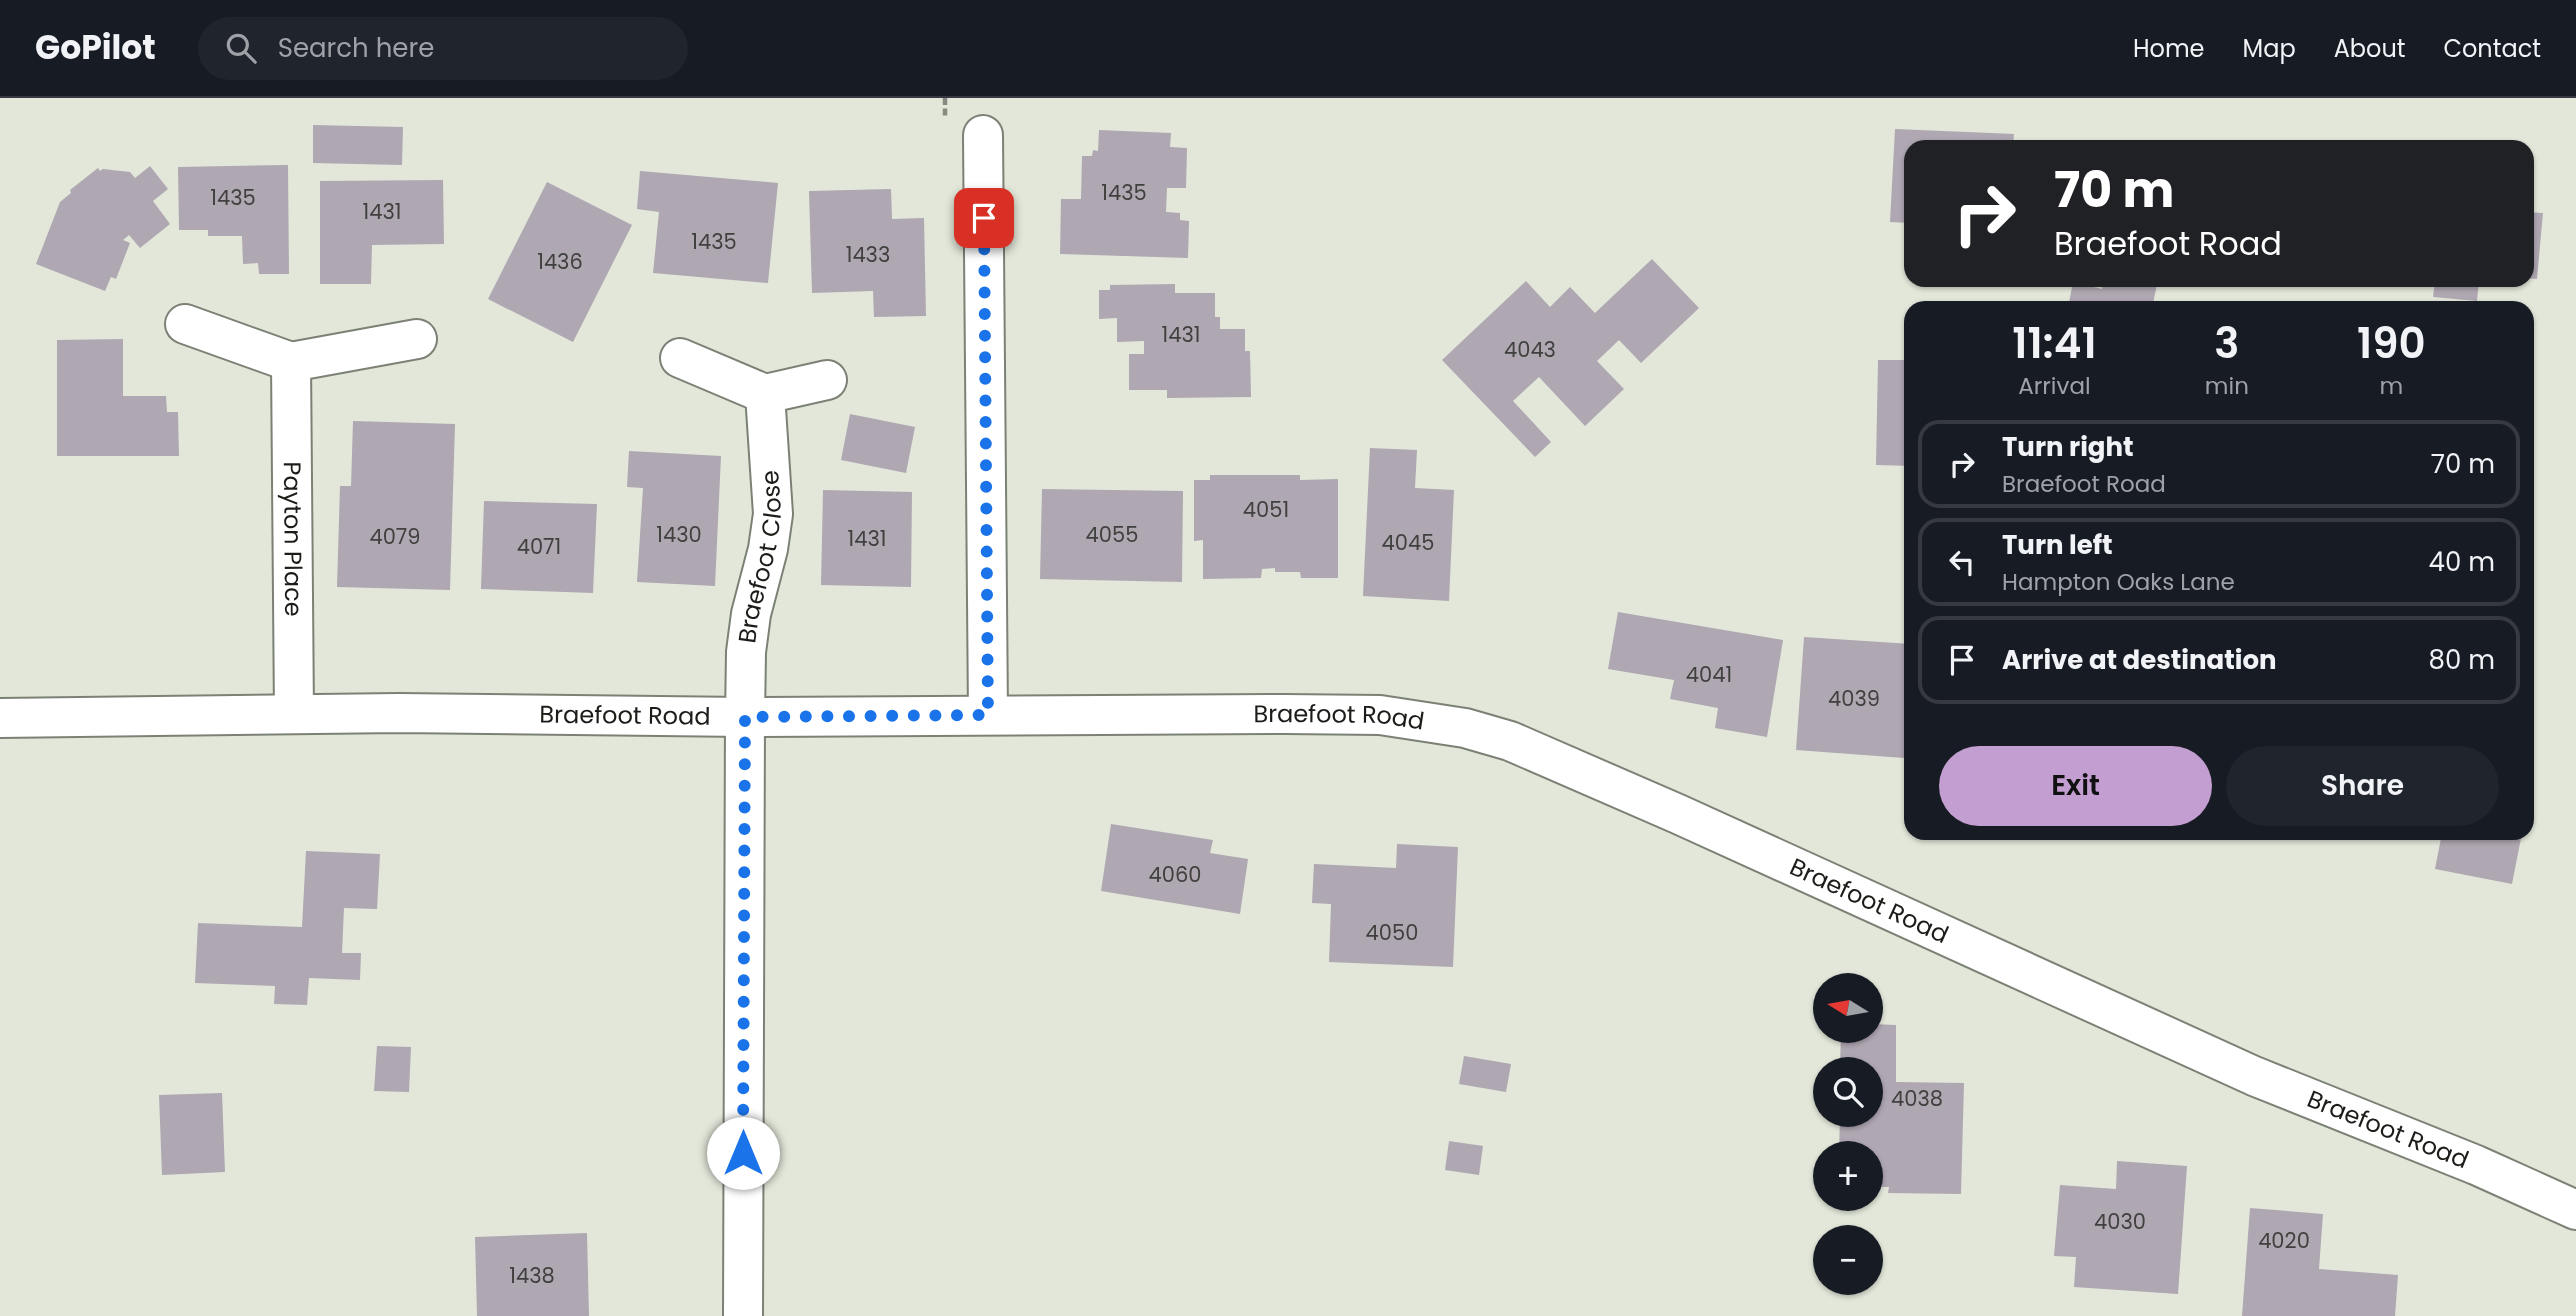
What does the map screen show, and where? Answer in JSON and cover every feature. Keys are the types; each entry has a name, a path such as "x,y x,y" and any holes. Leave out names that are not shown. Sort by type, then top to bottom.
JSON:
{"street":[{"path":"983,135 988,715"},
{"path":"185,324 291,362 417,338"},
{"path":"680,358 765,394 827,380"},
{"name":"Payton Place","path":"291,362 294,714"},
{"name":"Braefoot Close","path":"743,1316 746,652 751,614 768,549 773,514 765,394"},
{"name":"Braefoot Road","path":"0,718 294,714 745,717 1380,715 1465,728 1510,741 1678,814 2254,1076 2476,1165 2576,1210"}],"building":[{"path":"313,125 403,127 402,165 313,163"},
{"path":"1895,129 2014,134 2014,140 1904,140 1904,223 1890,222"},
{"path":"1099,130 1171,133 1170,147 1187,148 1186,188 1167,188 1166,212 1180,213 1180,220 1189,221 1188,258 1060,254 1061,199 1081,199 1082,156 1092,156 1093,150 1098,151"},
{"path":"288,165 289,274 259,274 258,263 243,264 242,236 208,236 208,230 179,230 178,167"},
{"path":"150,166 168,189 153,201 170,224 140,248 129,235 123,240 130,243 116,279 111,277 105,291 36,264 60,202 71,193 70,190 98,168 100,171 130,172 135,178"},
{"path":"640,171 778,183 768,283 653,273 659,212 637,209"},
{"path":"443,180 444,244 372,245 371,284 320,284 320,181"},
{"path":"547,182 632,225 573,342 488,299"},
{"path":"891,189 892,219 924,218 926,316 874,317 873,291 812,293 809,191"},
{"path":"2534,212 2543,213 2537,279 2534,279"},
{"path":"1652,259 1699,308 1641,363 1619,340 1597,361 1624,389 1585,426 1539,377 1513,401 1551,442 1535,457 1442,360 1526,281 1550,307 1570,287 1595,313"},
{"path":"1175,284 1175,293 1215,293 1215,317 1220,317 1220,329 1245,329 1245,351 1250,351 1251,397 1167,398 1167,390 1129,390 1129,354 1144,354 1144,341 1117,342 1117,318 1099,319 1099,290 1110,290 1110,285"},
{"path":"2072,287 2156,287 2153,301 2069,301"},
{"path":"2434,287 2478,287 2477,301 2433,297"},
{"path":"123,339 123,396 166,396 167,412 178,412 179,456 57,456 57,340"},
{"path":"1878,360 1904,360 1904,466 1876,465"},
{"path":"850,414 915,427 906,473 841,460"},
{"path":"353,421 455,424 450,590 337,587 340,486 351,486"},
{"path":"1370,448 1417,450 1415,488 1454,490 1449,601 1363,596"},
{"path":"629,451 721,456 715,586 637,582 643,488 627,487"},
{"path":"1210,475 1300,475 1300,480 1338,479 1338,578 1301,578 1300,572 1275,572 1275,568 1262,569 1261,578 1203,579 1203,540 1194,541 1194,480 1210,480"},
{"path":"1042,489 1183,491 1182,582 1040,579"},
{"path":"823,490 912,492 911,587 821,585"},
{"path":"484,501 597,504 593,593 481,589"},
{"path":"1618,612 1783,640 1767,737 1715,728 1718,708 1670,699 1674,680 1608,669"},
{"path":"1804,637 1904,644 1904,758 1796,750"},
{"path":"1111,824 1213,840 1210,853 1248,859 1240,914 1101,891"},
{"path":"2441,840 2521,840 2512,884 2435,869"},
{"path":"1397,844 1458,847 1453,967 1329,962 1331,904 1312,903 1314,864 1396,868"},
{"path":"306,851 380,854 377,909 344,908 342,953 361,953 360,980 309,978 307,1005 274,1004 275,986 195,983 198,923 302,927"},
{"path":"1883,1024 1896,1025 1896,1082 1964,1083 1961,1194 1888,1193 1889,1187 1883,1187 1883,1141 1839,1141 1840,1127 1883,1127 1883,1057 1840,1057 1841,1043 1883,1043"},
{"path":"377,1046 411,1047 409,1092 374,1091"},
{"path":"1464,1056 1511,1064 1506,1092 1459,1084"},
{"path":"222,1093 225,1172 162,1175 159,1095"},
{"path":"1449,1141 1483,1146 1479,1175 1445,1170"},
{"path":"2117,1161 2187,1166 2178,1294 2074,1287 2076,1257 2054,1256 2060,1185 2116,1189"},
{"path":"2250,1208 2323,1214 2319,1269 2398,1275 2395,1316 2242,1316"},
{"path":"587,1233 589,1316 477,1316 475,1237"}],"route":[{"path":"743,1153 745,717 988,715 984,218"}]}
